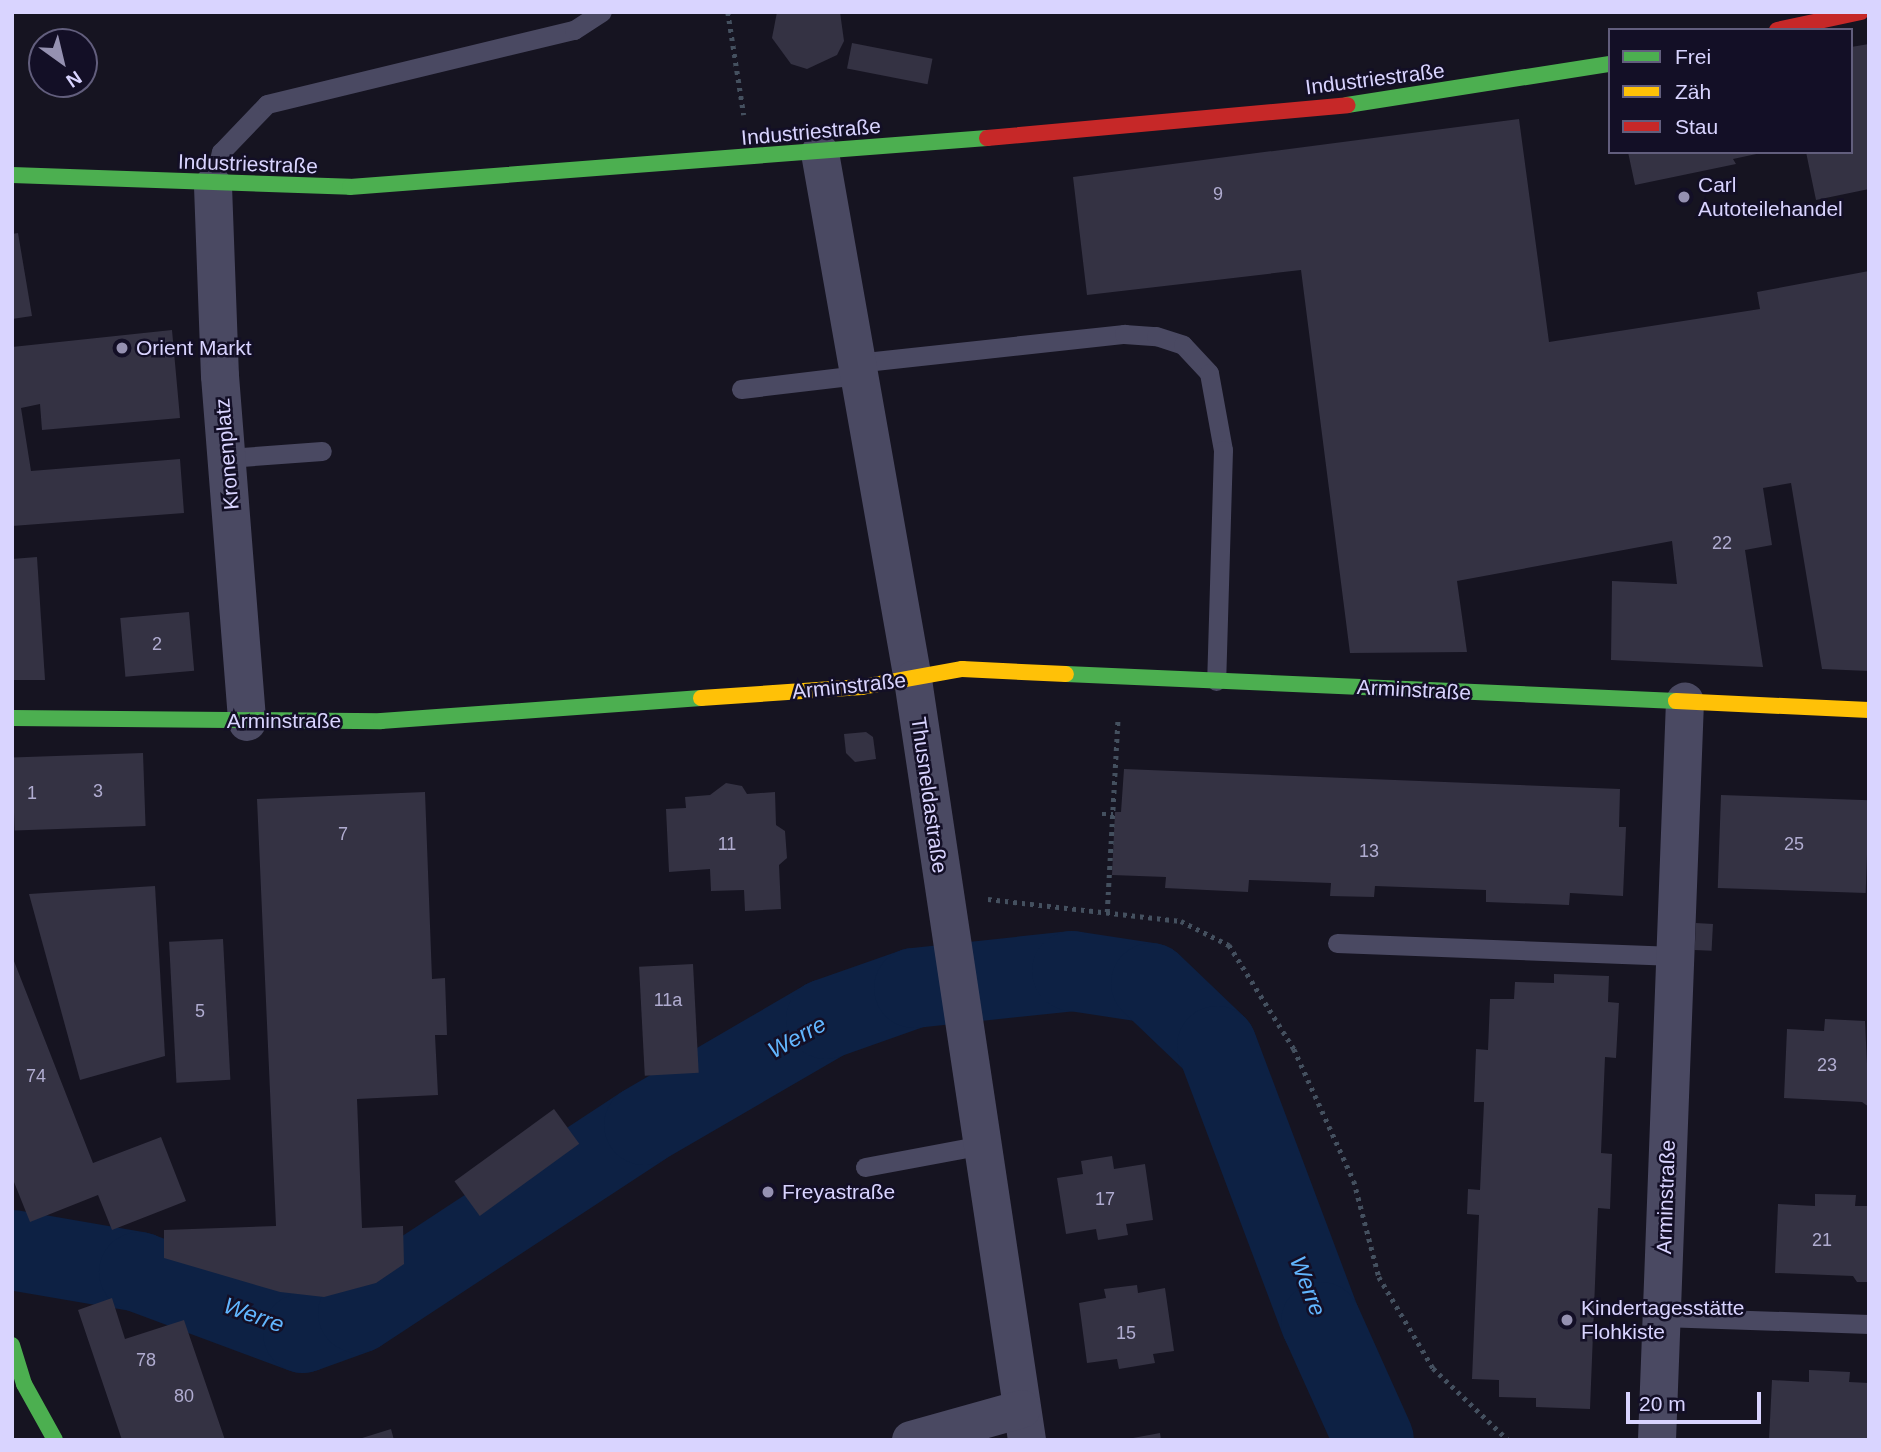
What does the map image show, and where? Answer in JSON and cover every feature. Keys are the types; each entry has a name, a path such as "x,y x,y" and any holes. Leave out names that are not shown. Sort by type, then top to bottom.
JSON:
{"street":[{"path":"1786,28 1861,12"},
{"name":"Industriestraße","path":"12,176 213,186 350,187 820,153 1382,102 1608,64"},
{"name":"Thusneldastraße","path":"820,153 913,680 944,903 1025,1424"},
{"name":"Kronenplatz","path":"213,186 228,458 247,722"},
{"name":"Arminstraße","path":"12,718 247,722 381,720 848,688 913,680 962,669 1869,710"},
{"name":"Arminstraße","path":"1657,1440 1685,702"},
{"path":"12,1345 24,1384 55,1440"},
{"path":"16,1407 24,1384"},
{"path":"911,1440 1025,1424"}],"lane":[{"path":"213,186 221,152 267,104 574,30 602,12"},
{"path":"741,389 857,369 1124,334 1156,336 1183,345 1209,373 1223,450 1216,681"},
{"path":"228,458 322,451"},
{"path":"1336,943 1675,956"},
{"path":"865,1167 982,1145"},
{"path":"1661,1317 1869,1324"}],"path":[{"path":"728,12 750,158"},
{"path":"1107,912 1120,677"},
{"path":"1102,814 1113,814"},
{"path":"944,903 1004,898 1181,920 1229,946 1294,1049 1349,1169 1379,1277 1433,1368 1508,1440"}],"building":[{"path":"777,12 840,12 844,41 837,55 807,69 791,64 772,38"},
{"path":"852,43 932,59 928,84 847,69"},
{"path":"1869,44 1869,189 1816,200 1806,154 1853,154 1853,47"},
{"path":"1519,119 1549,342 1760,309 1757,292 1869,271 1869,671 1822,669 1791,483 1763,488 1772,545 1745,550 1763,667 1611,660 1612,581 1677,584 1672,541 1457,581 1467,652 1350,653 1301,270 1087,295 1073,177"},
{"path":"1628,154 1756,154 1733,159 1736,164 1635,185"},
{"path":"18,233 32,316 12,319 12,234"},
{"path":"172,330 180,418 42,430 40,404 21,408 31,471 180,459 184,513 12,526 12,347"},
{"path":"37,557 45,680 12,680 12,559"},
{"path":"189,612 194,671 125,677 120,618"},
{"path":"866,732 873,737 876,759 855,762 846,753 844,734"},
{"path":"143,753 146,826 15,831 12,758"},
{"path":"1124,769 1620,789 1619,827 1626,827 1623,896 1570,893 1569,905 1486,902 1486,890 1375,886 1374,897 1330,896 1331,883 1249,880 1248,892 1165,888 1166,877 1112,875 1115,812 1121,812"},
{"path":"726,783 742,786 747,794 775,792 776,825 785,831 787,858 779,865 781,909 745,911 744,890 711,891 710,869 669,872 666,809 686,808 685,797 710,795"},
{"path":"425,792 432,979 445,978 447,1035 435,1035 438,1095 357,1099 362,1228 403,1226 404,1264 376,1283 324,1297 280,1292 164,1258 164,1230 276,1226 257,799"},
{"path":"1721,795 1869,800 1866,893 1718,888"},
{"path":"155,886 165,1056 80,1080 29,894"},
{"path":"1696,923 1713,924 1712,951 1695,950"},
{"path":"223,939 230,1080 176,1083 169,942"},
{"path":"12,956 93,1163 161,1137 186,1201 112,1230 98,1195 30,1222 12,1177"},
{"path":"693,964 699,1073 645,1076 639,967"},
{"path":"1554,974 1609,976 1608,1002 1619,1003 1616,1058 1605,1057 1601,1153 1612,1154 1610,1209 1598,1208 1590,1409 1536,1407 1536,1398 1499,1397 1499,1380 1472,1379 1479,1215 1467,1214 1468,1189 1480,1190 1484,1102 1474,1102 1476,1049 1488,1050 1490,999 1514,999 1515,982 1554,983"},
{"path":"1825,1019 1865,1021 1869,1107 1862,1102 1784,1098 1787,1029 1824,1031"},
{"path":"554,1109 579,1144 480,1216 454,1181"},
{"path":"1112,1156 1114,1169 1145,1164 1153,1220 1126,1224 1128,1235 1098,1240 1096,1229 1066,1234 1057,1178 1083,1174 1081,1161"},
{"path":"1815,1194 1856,1195 1855,1206 1869,1206 1869,1282 1857,1282 1853,1276 1775,1273 1778,1204 1815,1206"},
{"path":"1137,1285 1138,1293 1165,1288 1174,1351 1153,1354 1155,1363 1119,1369 1117,1359 1087,1363 1079,1303 1106,1298 1104,1289"},
{"path":"112,1298 125,1339 184,1320 225,1440 122,1440 78,1310"},
{"path":"1809,1370 1850,1372 1849,1382 1869,1383 1869,1440 1769,1440 1772,1380 1809,1382"},
{"path":"391,1429 394,1440 359,1440 359,1439"},
{"path":"1160,1433 1161,1440 1133,1440 1133,1438"}],"waterway":[{"name":"Werre","path":"12,1250 139,1272 303,1333 358,1313 644,1125 826,1019 914,988 1072,971 1151,983 1217,1046 1321,1322 1374,1440"}],"traffic: fast":[{"path":"1347,105 1608,64"},
{"path":"12,175 350,187 987,138"},
{"path":"1066,674 1676,701"},
{"path":"12,718 381,721 701,698"},
{"path":"12,1345 24,1384 55,1440"}],"traffic: slow":[{"path":"701,698 862,687 962,669 1066,674"},
{"path":"1676,701 1869,710"}],"traffic: jam":[{"path":"1786,28 1861,12"},
{"path":"987,138 1347,105"}],"place":[{"name":"Carl Autoteilehandel","path":"1684,197"},
{"name":"Orient Markt","path":"122,348"},
{"name":"Freyastraße","path":"768,1192"},
{"name":"Kindertagesstätte Flohkiste","path":"1567,1320"}]}
